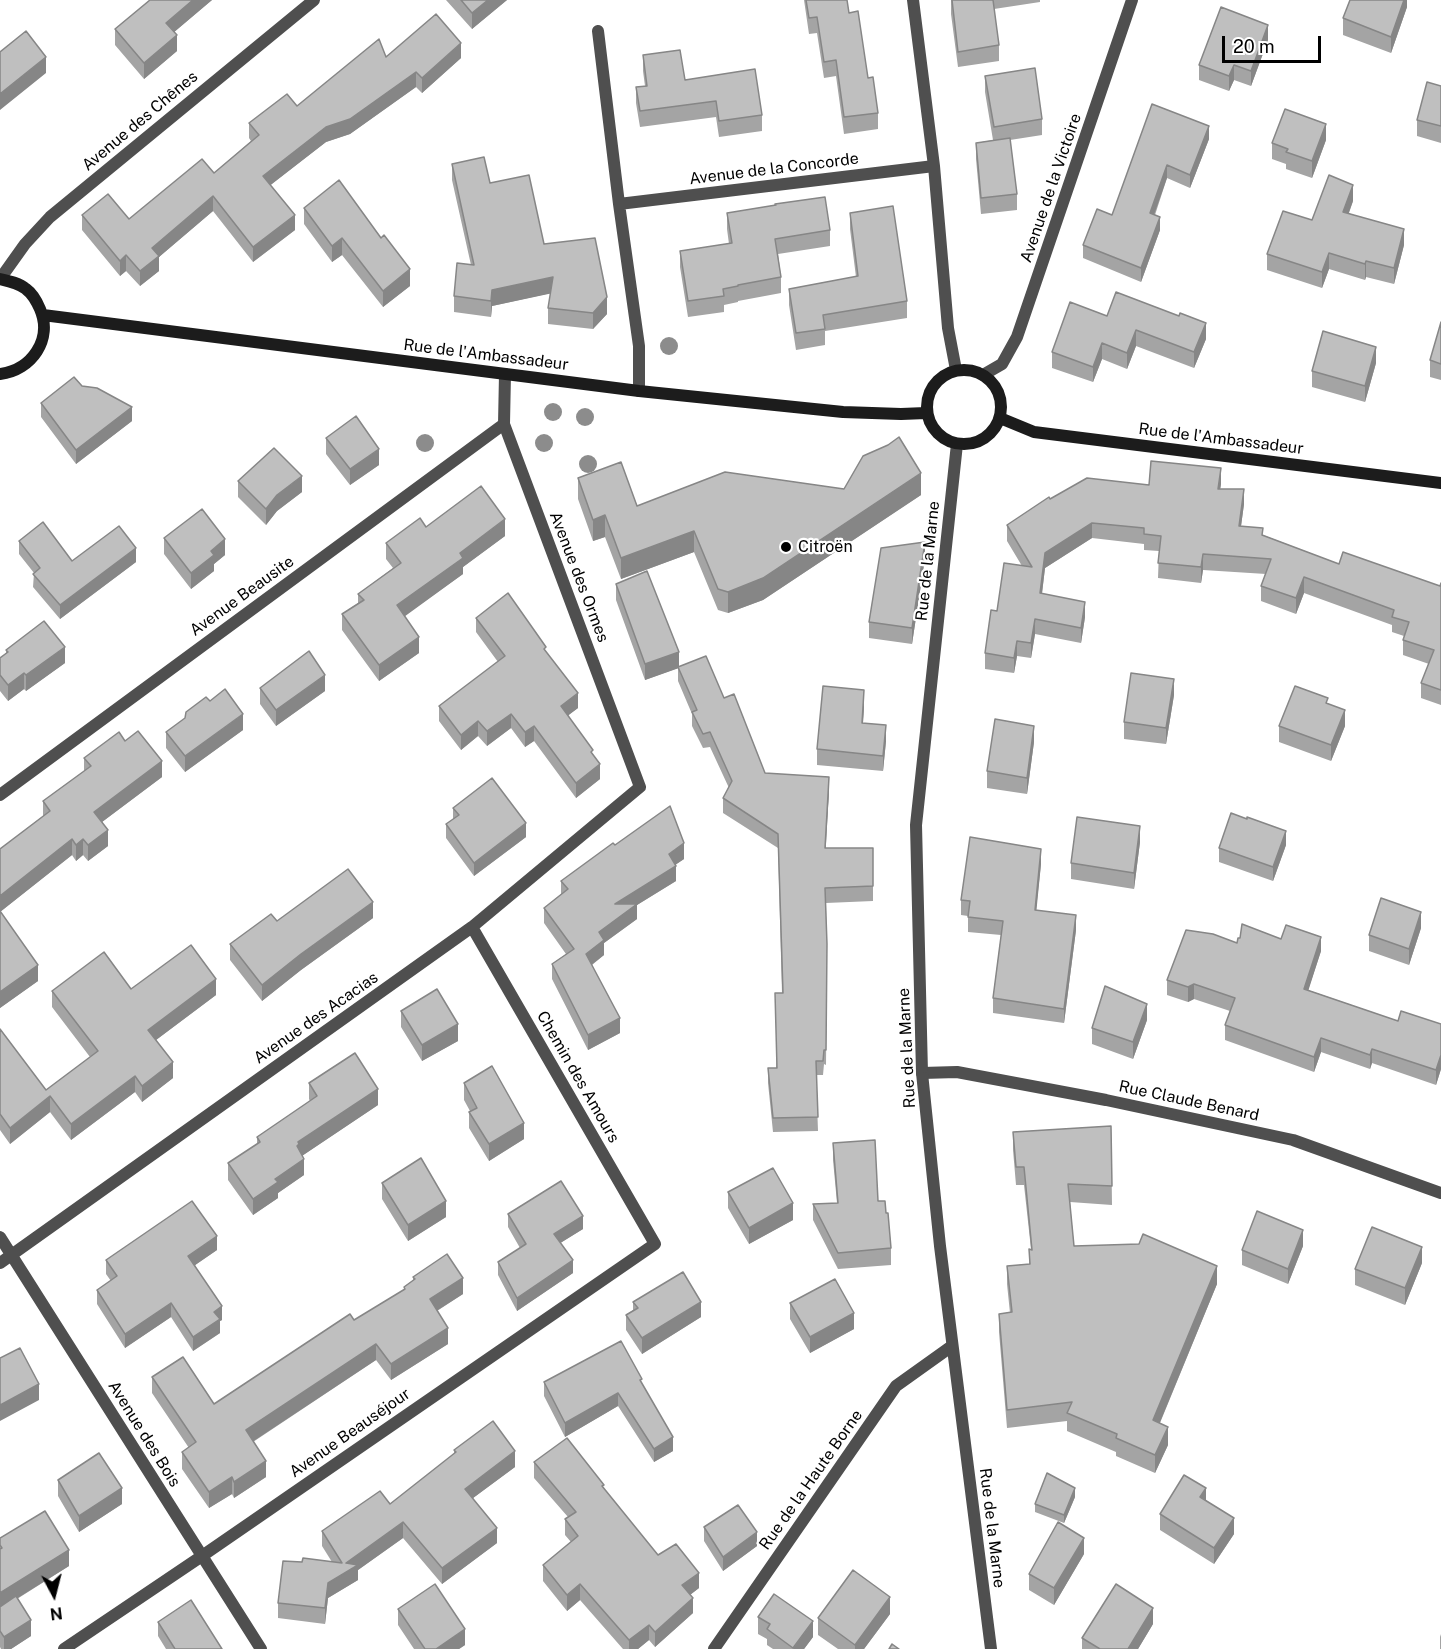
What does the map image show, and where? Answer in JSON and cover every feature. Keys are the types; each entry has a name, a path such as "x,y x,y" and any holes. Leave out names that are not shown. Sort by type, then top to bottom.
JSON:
{"main road":[{"path":"0,279 27,290 37,301 43,315 45,329 42,344 34,357 24,366 10,373 0,374"},
{"name":"Rue de l'Ambassadeur","path":"43,315 639,391 843,412 926,413"},
{"path":"956,370 975,371 983,375 993,383 999,394 1000,418 995,428 988,436 968,444 957,444 937,434 930,425 926,413 929,391 936,381 956,370"},
{"name":"Rue de l'Ambassadeur","path":"1000,418 1034,432 1441,483"}],"street":[{"name":"Avenue des Chênes","path":"0,279 25,244 50,217 314,0"},
{"path":"912,0 934,166 948,328 956,370"},
{"name":"Avenue de la Victoire","path":"983,375 1002,364 1017,338 1132,0"},
{"path":"598,31 639,346 639,391"},
{"name":"Avenue de la Concorde","path":"619,204 934,166"},
{"name":"Avenue des Ormes","path":"505,374 504,424 640,787"},
{"name":"Avenue Beausite","path":"0,795 504,424"},
{"name":"Rue de la Marne","path":"957,444 916,825 922,1073 940,1246 991,1649"},
{"name":"Avenue des Acacias","path":"0,1263 472,927 640,787"},
{"name":"Chemin des Amours","path":"472,927 655,1244"},
{"name":"Rue Claude Benard","path":"922,1073 957,1072 1106,1100 1293,1140 1441,1192"},
{"name":"Avenue des Bois","path":"0,1237 261,1649"},
{"name":"Avenue Beauséjour","path":"64,1649 655,1244"},
{"name":"Rue de la Haute Borne","path":"714,1649 896,1386 952,1346"}],"building":[{"path":"150,0 193,0 166,23 177,35 144,63 115,29"},
{"path":"461,0 488,0 472,13"},
{"path":"806,0 847,0 849,13 858,11 868,78 873,77 878,113 844,117 836,60 824,62 817,17 809,18"},
{"path":"952,0 993,0 999,45 958,52"},
{"path":"1350,0 1404,0 1391,37 1343,18"},
{"path":"1221,7 1268,25 1251,71 1234,65 1229,76 1199,65"},
{"path":"436,14 461,43 422,78 416,72 350,119 326,127 263,176 295,215 253,247 213,196 152,248 159,256 140,271 126,255 120,261 82,215 108,194 129,219 202,159 214,173 259,135 249,123 287,94 297,106 379,39 386,57"},
{"path":"26,31 46,57 0,94 0,52"},
{"path":"680,50 685,80 755,69 762,115 719,121 716,101 640,111 636,87 647,86 643,55"},
{"path":"1035,68 1042,119 994,127 985,76"},
{"path":"1427,82 1441,86 1441,126 1417,120"},
{"path":"1152,104 1209,126 1190,175 1167,165 1150,213 1160,217 1141,268 1083,245 1097,209 1112,215"},
{"path":"1285,109 1326,124 1312,161 1286,152 1288,149 1272,143"},
{"path":"1010,138 1017,194 981,198 976,143"},
{"path":"484,157 490,183 529,175 544,244 595,238 607,297 593,313 548,308 553,277 492,290 491,301 454,296 457,263 474,265 452,164"},
{"path":"1329,175 1353,185 1343,212 1404,229 1394,268 1366,261 1365,264 1329,253 1322,272 1267,254 1283,211 1312,220"},
{"path":"339,180 381,238 384,235 410,269 383,291 342,238 332,246 304,208"},
{"path":"825,197 830,230 775,239 781,277 723,289 724,296 688,301 680,251 732,243 727,213"},
{"path":"893,206 907,301 823,315 825,329 796,333 789,289 858,276 850,213"},
{"path":"1116,292 1179,316 1180,313 1206,323 1194,352 1136,330 1127,353 1102,343 1093,367 1052,352 1070,302 1107,316"},
{"path":"1441,322 1441,364 1430,360"},
{"path":"1323,331 1376,347 1365,386 1312,371"},
{"path":"74,377 82,386 97,388 132,407 76,450 41,403"},
{"path":"356,416 379,449 350,469 326,438"},
{"path":"899,437 921,473 763,578 728,592 718,589 694,531 621,558 605,515 593,520 578,478 621,462 637,506 725,472 844,489 863,456 888,445"},
{"path":"274,448 302,476 277,495 266,509 238,481"},
{"path":"1151,461 1221,468 1218,489 1244,489 1239,526 1263,528 1262,535 1339,564 1343,552 1440,586 1441,583 1441,690 1421,683 1434,650 1403,640 1409,622 1392,617 1394,610 1304,577 1296,598 1261,586 1271,559 1203,554 1201,567 1158,563 1161,536 1144,534 1144,528 1092,523 1045,553 1040,593 1085,602 1081,628 1035,619 1031,643 1017,641 1014,658 985,653 991,610 997,611 1004,563 1032,567 1007,525 1049,497 1050,499 1087,478 1149,485"},
{"path":"481,486 505,519 460,553 463,558 397,605 419,637 379,665 342,614 364,600 358,594 401,563 386,543 420,518 426,527"},
{"path":"202,509 225,539 211,551 214,555 191,573 164,538"},
{"path":"43,522 72,561 119,526 136,548 60,605 33,574 40,568 19,541"},
{"path":"925,542 912,628 869,622 881,548"},
{"path":"647,571 679,652 645,664 616,584"},
{"path":"508,593 546,647 544,649 578,693 561,706 593,750 591,752 600,764 576,783 534,726 525,732 511,714 487,731 478,721 461,735 439,706 505,656 476,618"},
{"path":"44,621 65,647 8,685 0,675 0,658 8,652 6,650"},
{"path":"309,651 325,675 276,710 260,688"},
{"path":"706,656 724,698 734,694 765,773 829,777 825,848 873,848 873,886 825,888 826,1050 824,1050 823,1061 816,1061 818,1117 773,1118 768,1068 777,1068 775,993 783,993 778,834 723,798 732,781 710,732 703,734 692,712 697,710 678,667"},
{"path":"1131,673 1174,679 1166,728 1124,722"},
{"path":"823,686 864,690 862,723 886,725 883,756 817,749"},
{"path":"1295,686 1328,698 1326,703 1345,710 1331,745 1279,726"},
{"path":"225,689 243,714 185,756 166,732 185,718 186,712 206,697 210,701"},
{"path":"995,719 1034,726 1027,778 987,771"},
{"path":"138,731 162,761 94,812 108,830 88,845 83,839 76,845 72,839 0,896 0,849 50,811 43,801 91,766 84,758 119,732 125,741"},
{"path":"492,778 526,823 474,863 446,824 459,815 453,808"},
{"path":"670,806 684,843 669,854 676,866 615,904 637,904 599,932 604,940 586,954 620,1018 588,1035 552,964 574,949 544,908 568,889 561,881 613,843 615,845"},
{"path":"1231,813 1286,831 1273,867 1219,848"},
{"path":"1077,817 1140,826 1134,873 1071,863"},
{"path":"970,837 1041,849 1035,910 1076,915 1064,1009 993,998 1003,921 968,917 970,901 961,900"},
{"path":"348,869 373,902 262,985 230,944 271,914 277,921"},
{"path":"1381,898 1421,912 1409,949 1369,935"},
{"path":"0,911 38,965 0,992"},
{"path":"1242,924 1281,939 1286,925 1321,937 1304,989 1398,1021 1401,1011 1441,1024 1441,1055 1436,1070 1372,1049 1370,1055 1321,1038 1314,1057 1225,1025 1235,998 1194,984 1188,987 1167,980 1186,930 1213,934 1237,943"},
{"path":"191,945 216,979 148,1030 173,1062 142,1086 135,1076 71,1124 50,1096 10,1128 0,1114 0,1029 46,1090 98,1051 52,991 104,952 131,989"},
{"path":"1105,986 1147,1004 1133,1042 1092,1028"},
{"path":"437,989 458,1024 422,1045 401,1011"},
{"path":"355,1053 378,1089 298,1142 297,1146 304,1159 275,1179 278,1182 253,1199 228,1163 260,1142 257,1137 317,1096 309,1083"},
{"path":"492,1066 524,1123 489,1144 469,1112 477,1108 464,1083"},
{"path":"1111,1126 1112,1186 1068,1184 1074,1246 1139,1244 1143,1234 1217,1266 1153,1420 1168,1427 1155,1455 1116,1438 1117,1434 1067,1413 1072,1402 1007,1410 999,1314 1012,1312 1007,1266 1030,1264 1029,1249 1032,1250 1024,1167 1016,1167 1013,1132"},
{"path":"875,1140 878,1201 885,1201 891,1248 838,1253 813,1204 838,1203 833,1143"},
{"path":"421,1158 446,1201 408,1225 382,1183"},
{"path":"773,1168 793,1203 749,1228 728,1192"},
{"path":"561,1181 583,1216 554,1234 573,1260 517,1298 498,1262 526,1244 508,1214"},
{"path":"192,1201 217,1236 188,1256 222,1306 214,1312 220,1319 193,1337 171,1303 125,1334 97,1290 117,1276 106,1260"},
{"path":"1257,1211 1303,1230 1288,1269 1242,1250"},
{"path":"1372,1227 1422,1247 1405,1288 1355,1269"},
{"path":"447,1254 463,1278 430,1299 448,1328 391,1364 376,1344 246,1430 266,1461 234,1482 232,1477 209,1492 182,1452 196,1442 152,1377 183,1357 214,1404 350,1314 354,1320 405,1289 404,1287 415,1279 413,1277"},
{"path":"683,1272 701,1302 642,1338 626,1315 638,1308 633,1302"},
{"path":"835,1279 854,1313 810,1337 790,1303"},
{"path":"621,1341 642,1379 640,1380 673,1437 654,1449 618,1393 565,1423 544,1382"},
{"path":"20,1348 39,1384 0,1405 0,1358"},
{"path":"493,1421 515,1451 465,1489 497,1528 442,1568 403,1522 346,1563 358,1565 328,1583 325,1608 278,1603 283,1561 302,1562 303,1558 342,1563 322,1531 380,1491 390,1504 456,1452 454,1450"},
{"path":"567,1438 604,1485 602,1486 658,1555 676,1544 699,1573 682,1585 693,1598 655,1632 649,1625 629,1640 580,1584 567,1595 543,1565 578,1536 565,1519 576,1512 534,1462"},
{"path":"99,1453 122,1488 79,1516 58,1480"},
{"path":"1047,1473 1075,1488 1064,1515 1035,1504"},
{"path":"1184,1475 1206,1488 1200,1497 1234,1518 1214,1548 1160,1514"},
{"path":"738,1505 757,1532 723,1557 704,1527"},
{"path":"45,1511 69,1550 0,1593 0,1549 2,1548 0,1538"},
{"path":"1058,1522 1084,1538 1054,1588 1029,1574"},
{"path":"853,1570 890,1597 855,1645 818,1618"},
{"path":"435,1584 465,1629 436,1649 425,1649 398,1609"},
{"path":"1116,1584 1153,1608 1128,1649 1100,1649 1082,1638"},
{"path":"774,1594 813,1621 793,1648 767,1629 770,1624 758,1617"},
{"path":"16,1596 31,1620 4,1637 0,1631 0,1607"},
{"path":"191,1600 222,1649 175,1649 158,1622"},
{"path":"892,1644 899,1649 889,1649"}],"place":[{"name":"Citroën","path":"786,547"}]}
